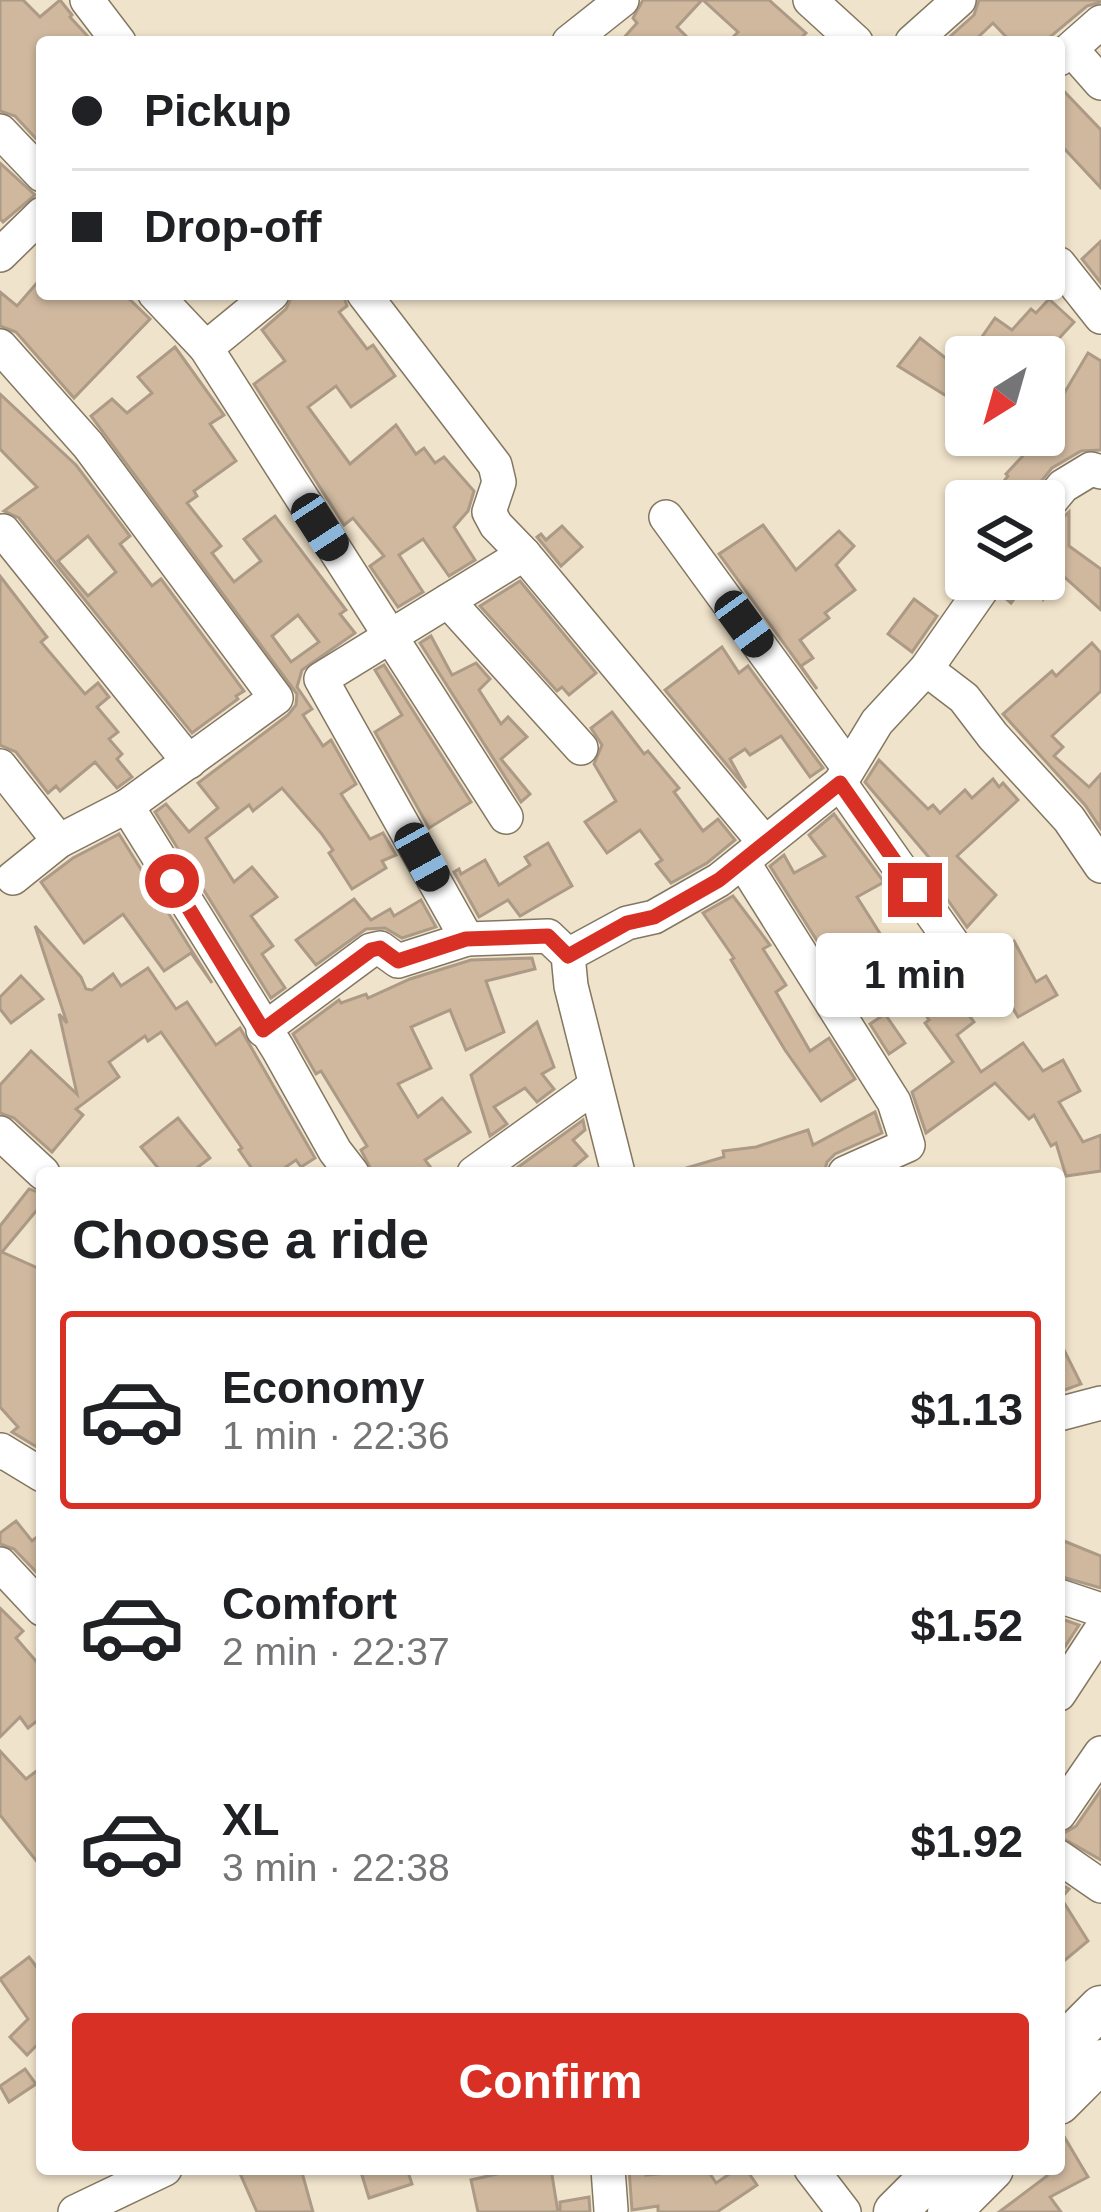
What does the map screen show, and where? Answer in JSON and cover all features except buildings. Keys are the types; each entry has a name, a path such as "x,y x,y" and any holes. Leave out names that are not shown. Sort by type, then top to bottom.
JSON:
{"main road":[{"path":"1065,2043 1101,2008"},
{"path":"1065,2097 1101,2061"},
{"path":"895,2212 932,2175"},
{"path":"949,2212 986,2175"}],"street":[{"path":"87,0 114,36"},
{"path":"577,36 622,0"},
{"path":"810,0 849,36"},
{"path":"919,36 958,0"},
{"path":"1101,22 1065,54 1101,83"},
{"path":"0,131 36,169"},
{"path":"0,255 36,220"},
{"path":"1065,272 1101,317"},
{"path":"161,300 206,348 506,817"},
{"path":"206,348 265,300"},
{"path":"369,300 495,466 500,482 489,512 496,525 524,554 753,852 901,1119 908,1144 858,1167"},
{"path":"0,346 88,445 276,698 127,806 58,841 13,878"},
{"path":"1065,485 1091,469 1101,472"},
{"path":"666,517 991,998"},
{"path":"2,531 189,762"},
{"path":"466,939 322,679 524,554"},
{"path":"568,956 627,923 654,917 753,852 844,775 877,722 926,669 974,600"},
{"path":"448,601 581,748"},
{"path":"926,669 964,698 1069,819 1101,866"},
{"path":"0,766 58,841"},
{"path":"127,806 263,1030 334,1166"},
{"path":"263,1030 371,950 380,948 398,961 466,939 548,936 568,956 571,986 616,1167"},
{"path":"481,1167 595,1086"},
{"path":"0,1133 37,1167"},
{"path":"1065,1412 1101,1403"},
{"path":"0,1453 36,1471"},
{"path":"0,1564 36,1603"},
{"path":"1065,1598 1101,1610"},
{"path":"1065,1685 1101,1630"},
{"path":"1065,1805 1101,1753"},
{"path":"1065,1861 1101,1886"},
{"path":"75,2212 152,2175"},
{"path":"608,2175 611,2210"},
{"path":"816,2175 844,2212"}],"route":[{"path":"172,881 263,1030 371,950 380,948 398,961 466,939 519,935 548,936 568,956 589,941 627,923 654,917 719,880 840,783 915,890"}]}
